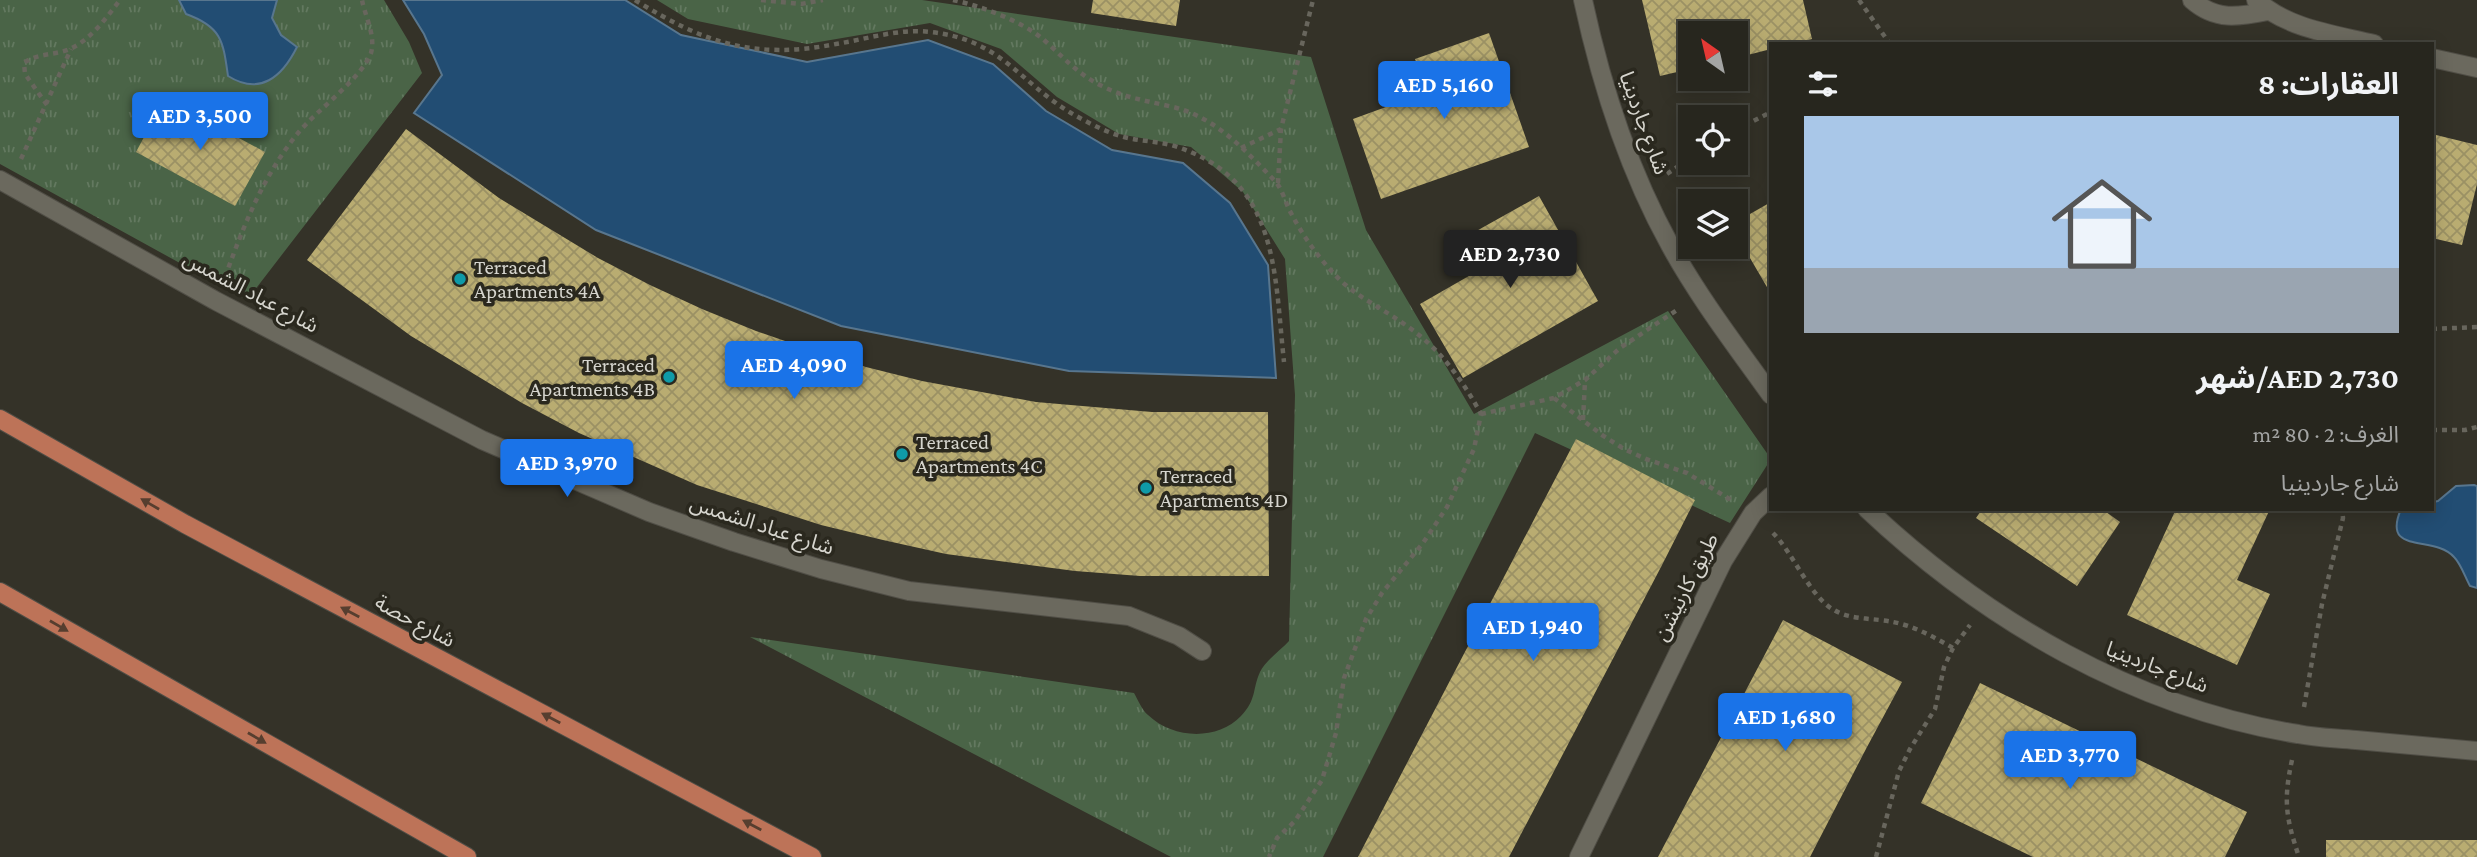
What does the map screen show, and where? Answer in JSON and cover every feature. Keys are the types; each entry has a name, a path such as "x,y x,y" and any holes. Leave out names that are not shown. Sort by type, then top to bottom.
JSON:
{"main road":[{"name":"شارع حصة","path":"0,419 185,524 812,857"},
{"path":"0,592 467,857"}],"street":[{"name":"شارع جاردينيا","path":"1583,0 1611,106 1644,191 1700,296 1769,392"},
{"path":"2192,0 2218,16 2236,18 2262,5 2291,22 2365,42"},
{"path":"2434,58 2477,68"},
{"name":"شارع عباد الشمس","path":"4,182 216,301 482,440 649,512 771,554 909,592 1129,616 1179,636 1202,651"},
{"name":"طريق كارنيشن","path":"1579,857 1723,561 1753,513 1769,498"},
{"name":"شارع جاردينيا","path":"1869,511 1942,575 1990,609 2038,639 2139,688 2192,707 2298,735 2477,751"}],"path":[{"path":"47,105 25,74 24,63 33,56 71,49 87,37 120,0"},
{"path":"216,301 246,218 279,158 299,131 360,71 371,51 371,32 362,0"},
{"path":"635,0 700,36 737,47 777,50 819,47 903,32 927,31 950,35 993,51 1068,111 1095,126 1124,137 1168,144 1206,159 1240,188 1256,209 1266,232 1273,256 1284,362"},
{"path":"761,0 801,4 822,0"},
{"path":"953,0 1007,18 1043,39 1060,57 1101,86 1124,96 1174,107 1204,119 1241,148 1278,183 1290,212 1328,268 1353,291 1431,344 1469,392 1481,414 1474,449 1447,507 1423,544 1382,593 1366,620 1344,678 1333,745 1322,780 1310,802 1277,838 1269,857"},
{"path":"1278,183 1280,129 1313,0"},
{"path":"1859,0 1889,42"},
{"path":"4,182 47,105 71,49"},
{"path":"1748,124 1769,113"},
{"path":"1241,148 1280,129"},
{"path":"1481,414 1554,398 1586,380 1620,348 1700,296"},
{"path":"2434,329 2477,327"},
{"path":"1583,420 1586,380"},
{"path":"2434,430 2465,430 2477,427"},
{"path":"2299,857 2287,821 2285,802 2322,604 2343,518 2342,511"},
{"path":"1876,857 1899,771 1935,709 1944,667 1963,633 1990,609"}],"green space":[{"path":"0,0 384,0 409,42 422,73 247,300 0,164"},
{"path":"657,0 922,0 1311,57 1366,230 1474,414 1668,311 1769,456 1769,462 1730,523 1535,433 1323,857 1171,857 750,637 1134,693 1148,715 1170,729 1182,732 1208,733 1231,724 1250,704 1262,668 1289,641 1295,395 1285,259 1243,192 1191,147 1119,134 1057,97 1001,49 930,23 807,44 688,19"}],"water":[{"path":"179,0 277,0 272,18 281,35 297,47 284,67 269,80 260,84 240,82 228,76 222,44 214,30 186,14"},
{"path":"403,0 625,0 681,35 807,62 928,40 993,64 1046,111 1112,150 1183,163 1230,203 1268,265 1276,378 1069,371 841,326 596,230 414,113 442,75 424,34"},
{"path":"2456,486 2477,486 2477,588 2470,586 2461,567 2445,550 2412,542 2398,533 2400,511 2434,511 2434,502"}],"building":[{"path":"1093,0 1180,0 1176,26 1091,13"},
{"path":"1642,0 1803,0 1812,39 1801,42 1769,42 1769,50 1748,55 1748,21 1678,21 1678,72 1660,76"},
{"path":"1489,33 1529,147 1381,199 1353,119 1427,92 1415,59"},
{"path":"165,98 265,152 235,206 136,152"},
{"path":"406,129 499,198 598,258 702,309 811,350 922,381 1036,402 1152,412 1268,412 1269,576 1140,576 1075,571 946,554 821,525 697,485 579,433 522,403 411,336 307,260"},
{"path":"2434,134 2477,145 2477,184 2462,245 2434,238"},
{"path":"1539,196 1598,301 1463,378 1420,304 1488,265 1471,234"},
{"path":"1769,203 1769,291 1748,255 1748,215"},
{"path":"1576,439 1695,500 1661,567 1509,857 1358,857"},
{"path":"1981,511 2105,511 2120,522 2077,586 1976,518"},
{"path":"2175,511 2269,511 2237,580 2270,594 2237,665 2127,615"},
{"path":"1783,620 1902,682 1810,857 1658,857"},
{"path":"1980,683 2247,812 2225,857 2033,857 1921,803"},
{"path":"2326,840 2477,840 2477,857 2326,857"}],"place":[{"name":"Terraced Apartments 4A","path":"460,279"},
{"name":"Terraced Apartments 4B","path":"669,377"},
{"name":"Terraced Apartments 4C","path":"902,454"},
{"name":"Terraced Apartments 4D","path":"1146,488"}]}
